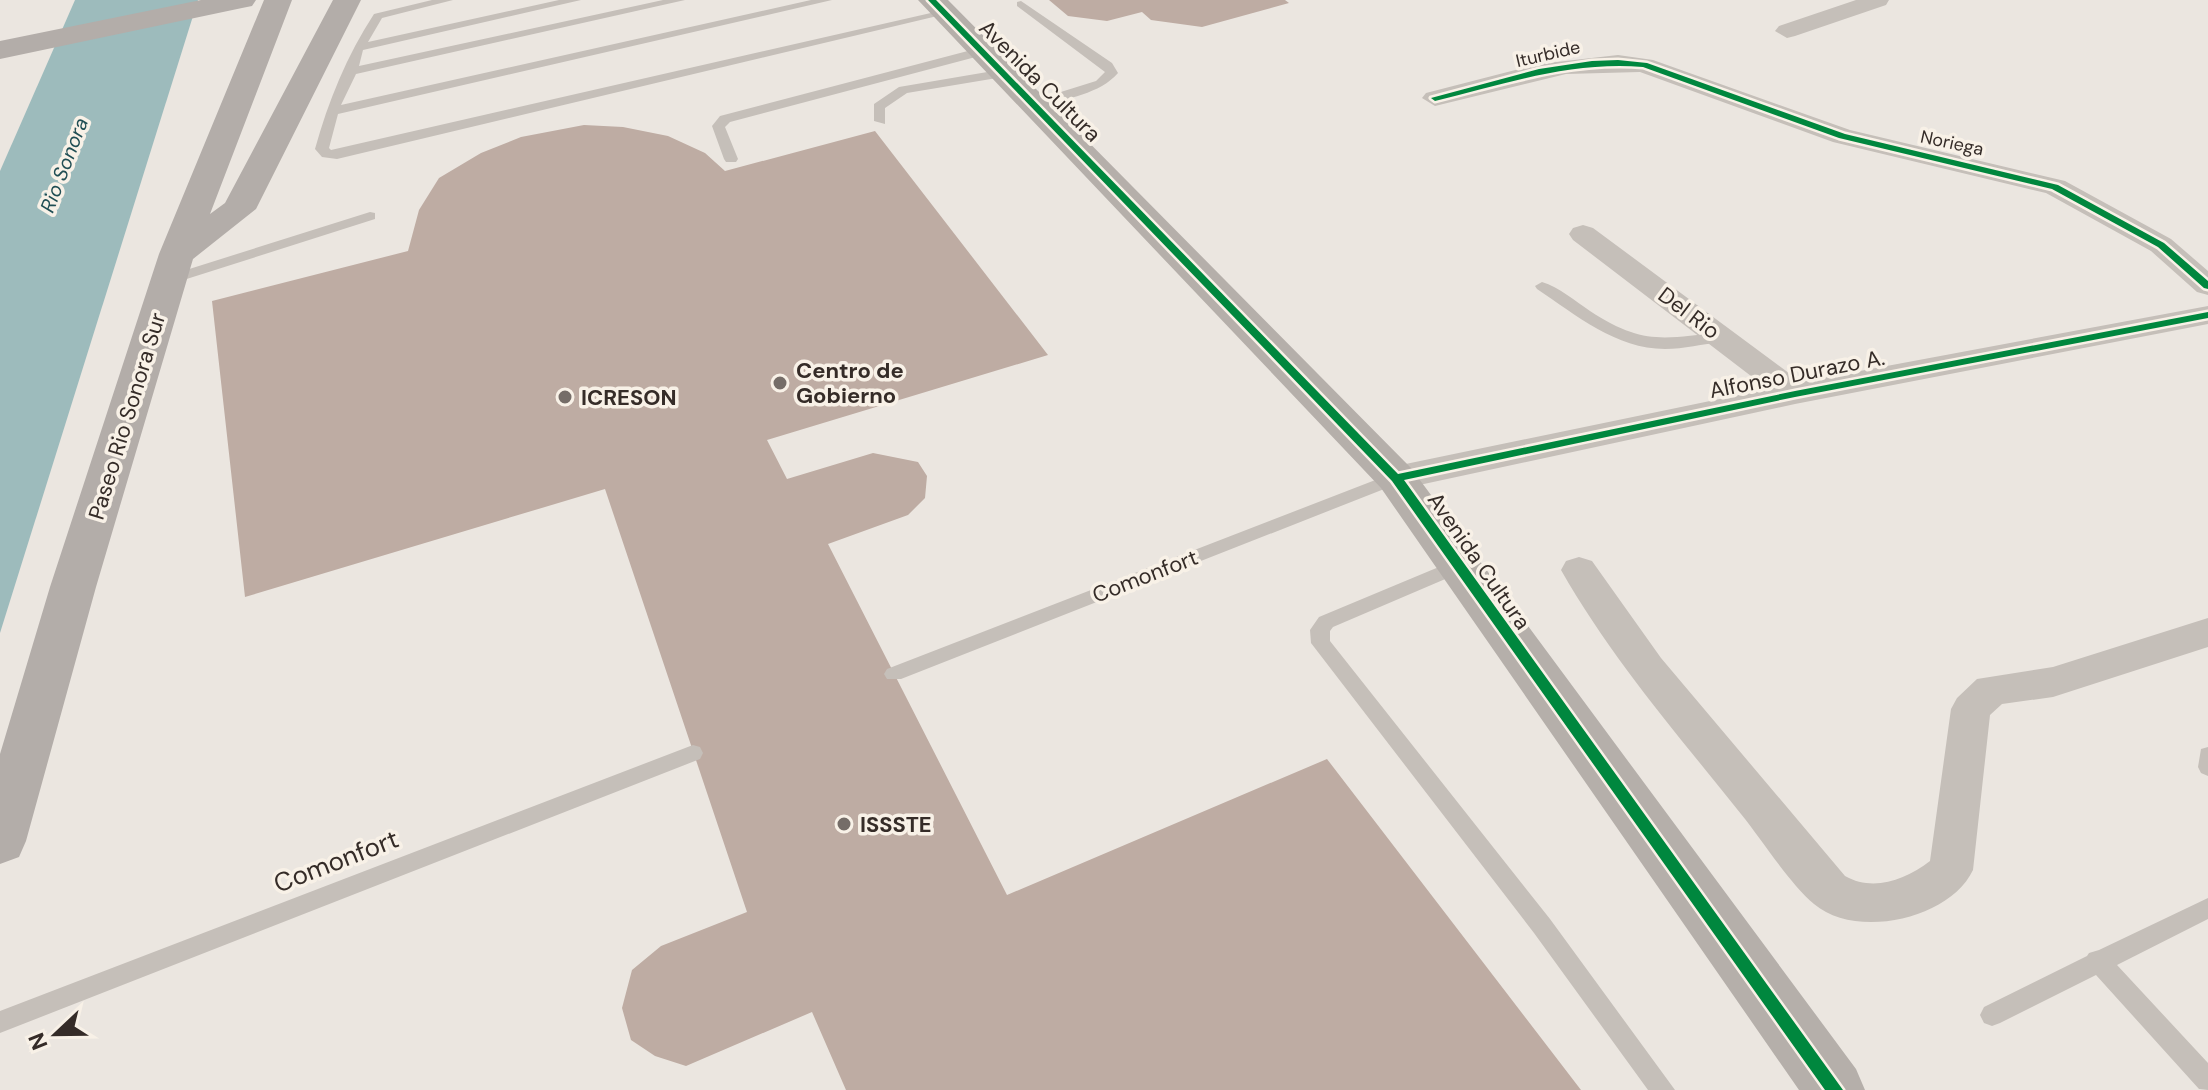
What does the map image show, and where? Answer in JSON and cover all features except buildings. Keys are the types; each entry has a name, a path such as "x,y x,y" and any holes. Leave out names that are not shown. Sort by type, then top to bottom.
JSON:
{"main road":[{"path":"0,23 117,0"},
{"path":"0,50 215,3 242,0"},
{"name":"Paseo Rio Sonora Sur","path":"0,841 73,587 173,267 278,0"},
{"path":"173,267 239,209 347,0"}],"street":[{"path":"1787,31 1878,0"},
{"name":"Avenida Cultura","path":"938,6 1396,478 1835,1090"},
{"name":"Iturbide","path":"1435,98 1603,61 1644,65 1669,73"},
{"name":"Noriega","path":"1669,73 1842,136 2055,187 2161,245 2208,286"},
{"name":"Del Rio","path":"1583,234 1795,394"},
{"name":"Alfonso Durazo A.","path":"1396,478 1795,394 2208,315"},
{"path":"1579,570 1647,669 1789,844 1829,890 1857,904 1870,905 1924,890 1943,880 1951,870 1971,709 1984,696 2010,686 2053,682 2208,632"}],"lane":[{"path":"447,0 378,16 358,48 332,111 322,149 327,154 337,155 938,6"},
{"path":"358,48 575,0"},
{"path":"351,71 679,0"},
{"path":"332,111 826,0"},
{"path":"1021,4 1108,66 1112,73 1100,84 1036,104"},
{"path":"880,121 879,107 903,90 994,62"},
{"path":"731,159 718,126 725,119 994,62"},
{"path":"173,267 370,216"},
{"path":"1542,286 1623,336 1639,341 1664,344 1721,337"},
{"name":"Comonfort","path":"894,674 1396,478"},
{"path":"1458,566 1326,622 1320,630 1321,643 1542,926 1663,1090"},
{"name":"Comonfort","path":"0,1022 693,753"},
{"path":"2208,755 2208,767"},
{"path":"1992,1015 2097,960 2208,908"},
{"path":"2097,960 2208,1081"}],"water":[{"name":"Rio Sonora","path":"75,0 198,0 0,633 0,171"}],"cycle path":[{"path":"932,0 1396,478 1835,1090"},
{"path":"1435,98 1566,67 1592,63 1644,65 1842,136 2055,187 2161,245 2208,286"},
{"path":"1396,478 1795,394 2208,315"}],"place":[{"name":"Centro de Gobierno","path":"780,383"},
{"name":"ICRESON","path":"565,397"},
{"name":"ISSSTE","path":"844,824"}]}
